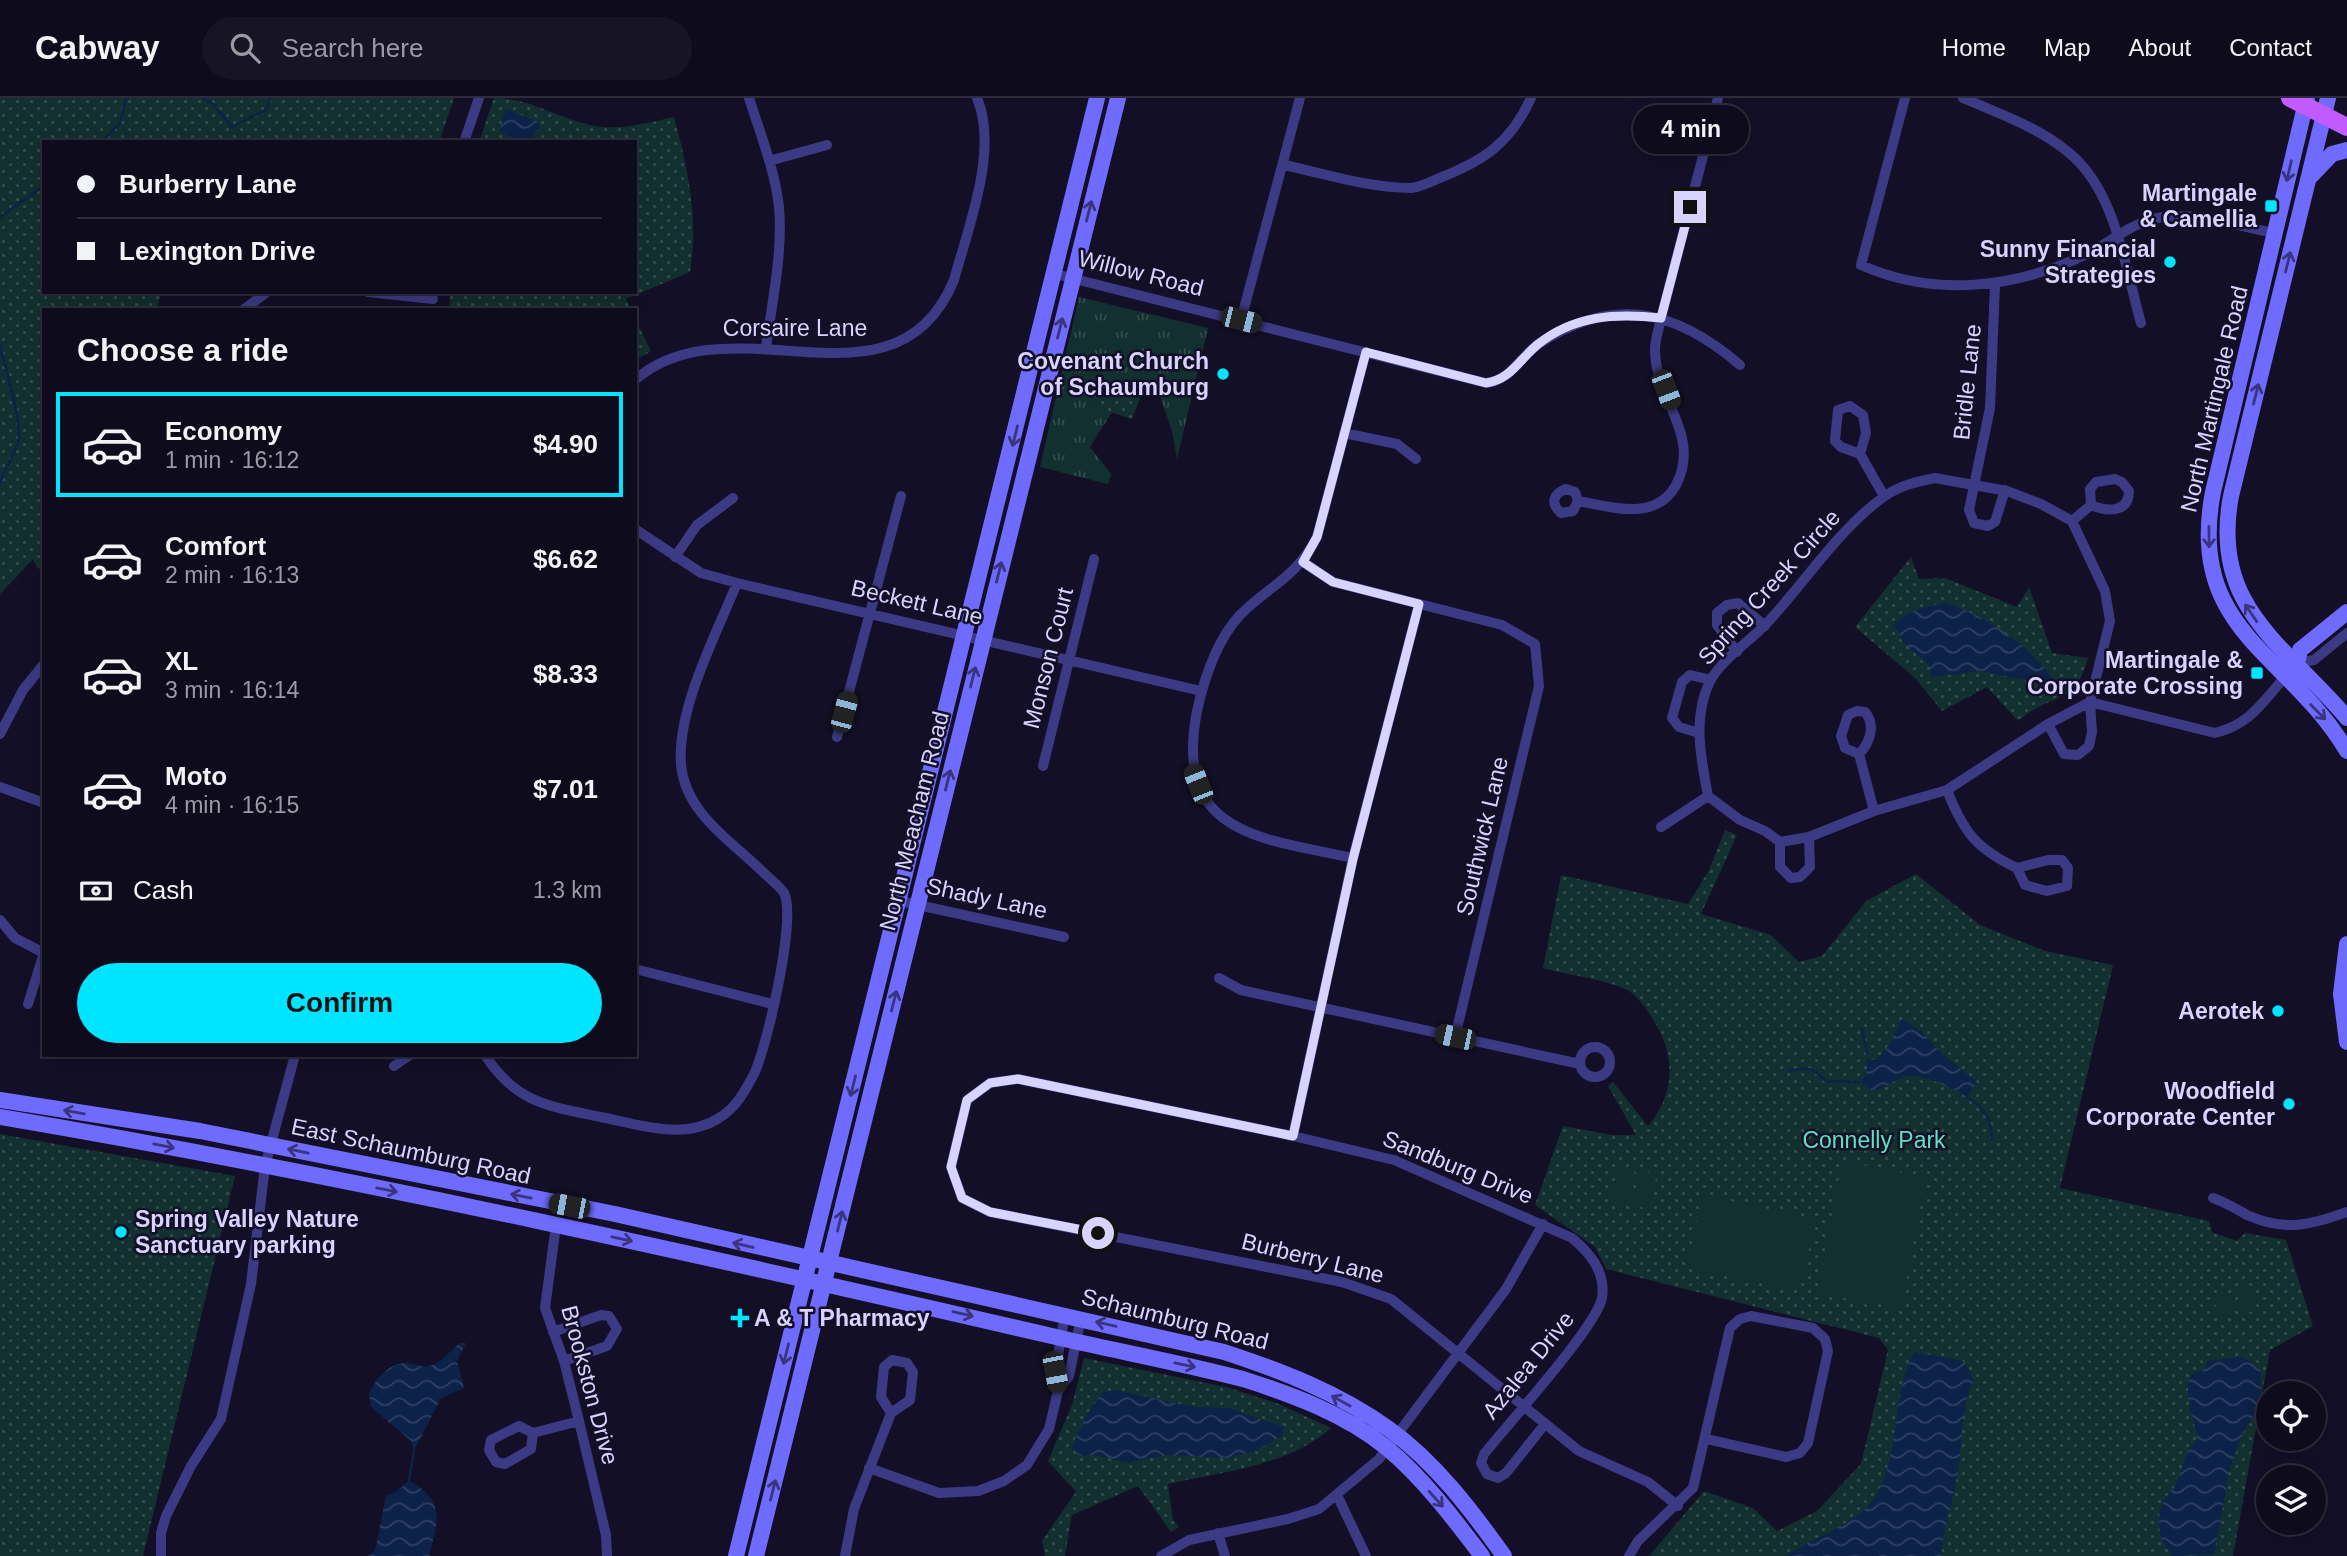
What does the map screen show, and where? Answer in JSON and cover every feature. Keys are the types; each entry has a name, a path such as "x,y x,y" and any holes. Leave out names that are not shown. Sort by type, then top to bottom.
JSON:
{"main road":[{"name":"North Meacham Road","path":"736,1556 901,901 1097,98"},
{"name":"North Meacham Road","path":"758,1554 982,639 1118,98"},
{"path":"2301,100 2326,106 2347,127"},
{"name":"North Martingale Road","path":"2301,100 2241,386 2213,492 2208,534 2211,565 2225,603 2252,644 2327,721 2347,751"},
{"name":"North Martingale Road","path":"2326,106 2231,496 2226,532 2229,563 2247,608 2266,633 2298,663 2347,718"},
{"path":"2309,179 2332,154 2347,150"},
{"path":"2284,678 2298,663 2300,650 2347,612"},
{"path":"2347,944 2341,994 2347,1042"},
{"name":"East Schaumburg Road","path":"0,1100 270,1145 615,1214 810,1261"},
{"name":"East Schaumburg Road","path":"0,1117 265,1166 805,1277"},
{"name":"Schaumburg Road","path":"810,1261 1073,1317 1224,1352 1272,1367 1328,1393 1447,1483 1504,1556"},
{"name":"Schaumburg Road","path":"805,1277 1203,1369 1274,1389 1394,1443 1482,1556"}],"street":[{"path":"465,140 479,98"},
{"path":"749,98 769,161 779,207 779,243 766,347"},
{"name":"Corsaire Lane","path":"637,378 650,368 704,349 766,347 818,353 859,353 906,341 929,322 946,299 954,280 984,162 985,135 977,98"},
{"path":"1241,320 1300,98"},
{"path":"1284,165 1376,185 1415,188 1494,151 1523,117 1531,98"},
{"path":"1578,501 1632,510 1649,508 1669,497 1682,472 1685,445 1659,373 1655,351 1661,318 1718,98"},
{"path":"1905,98 1861,265 1910,281 1966,286 1994,285 2071,261 2151,219 2167,216 2207,220 2274,233"},
{"path":"1963,98 2024,124 2070,152 2096,186 2117,236 2141,323"},
{"path":"769,161 827,145"},
{"name":"Willow Road","path":"1055,274 1486,383 1501,381 1538,344 1580,321 1621,314 1661,318"},
{"name":"Bridle Lane","path":"1994,285 1990,408 1969,510 1973,523 1981,526 1994,522 2005,491"},
{"path":"245,308 261,294"},
{"path":"384,294 434,300"},
{"path":"1661,318 1699,332 1740,365"},
{"path":"1353,859 1253,836 1228,823 1204,798 1192,770 1193,733 1201,691 1217,650 1239,616 1303,562 1317,537 1366,352"},
{"path":"1344,433 1397,444 1416,459"},
{"path":"1860,454 1884,496"},
{"name":"Spring Creek Circle","path":"1708,796 1698,748 1711,680 1765,626 1860,518 1884,496 1904,485 1935,478 2005,491 2041,504 2072,521"},
{"path":"838,737 901,496"},
{"path":"675,557 697,525 733,498"},
{"path":"2048,724 2064,754 2078,755 2089,746 2092,732 2090,702 2110,621 2105,592 2072,521 2091,505"},
{"name":"Beckett Lane","path":"637,530 701,573 1201,691"},
{"name":"Monson Court","path":"1043,766 1094,559"},
{"path":"1293,1136 1318,1009 1353,859 1419,604 1333,582 1303,562"},
{"path":"486,1057 499,1077 517,1093 545,1106 661,1129 683,1130 717,1120 736,1105 756,1071 787,942 788,917 784,893 704,818 688,793 681,765 684,723 737,583"},
{"path":"1737,653 1717,625 1717,613 1727,605 1738,603 1765,626"},
{"name":"Southwick Lane","path":"1419,604 1502,625 1535,644 1539,686 1455,1037"},
{"path":"2298,663 2314,660 2347,633"},
{"path":"0,734 23,690 42,666"},
{"path":"1699,733 1679,727 1672,718 1682,682 1690,675 1711,680"},
{"path":"1661,827 1708,796 1740,820 1765,831 1780,842 1809,837 1874,811 1947,790 2048,724 2090,702 2215,733 2236,728 2250,718 2284,678"},
{"path":"1859,754 1874,811"},
{"path":"0,787 42,802"},
{"path":"1947,790 1964,830 1986,850 2017,868 2025,886 2035,891 2060,888 2067,886 2069,880 2068,867 2062,860 2026,863 2017,868"},
{"path":"1780,842 1780,867 1791,878 1800,877 1810,867 1809,837"},
{"name":"Shady Lane","path":"901,901 1065,937"},
{"path":"0,920 15,938 42,952"},
{"path":"29,1004 42,960"},
{"path":"637,970 772,1004"},
{"path":"1219,978 1241,990 1318,1009 1580,1063"},
{"path":"162,1556 161,1533 171,1505 191,1466 221,1419 251,1284 265,1166 294,1057"},
{"path":"394,1066 407,1057"},
{"name":"Sandburg Drive","path":"962,1198 951,1167 967,1100 990,1083 1018,1079 1293,1136 1394,1160 1543,1224"},
{"name":"Burberry Lane","path":"962,1198 990,1212 1342,1282 1391,1299 1579,1451 1648,1482 1678,1506"},
{"path":"2213,1198 2258,1219 2283,1226 2315,1223 2347,1212"},
{"name":"Brookston Drive","path":"555,1224 545,1308 564,1361 606,1535 607,1556"},
{"path":"1161,1556 1189,1540 1288,1519 1319,1509 1337,1496 1394,1443 1506,1289 1543,1224"},
{"name":"Azalea Drive","path":"1543,1224 1572,1238 1588,1251 1598,1268 1602,1297 1597,1313 1484,1454 1481,1463 1487,1474 1498,1478 1506,1473 1545,1424"},
{"path":"553,1332 601,1315 610,1316 617,1329 607,1346 564,1361"},
{"path":"1629,1556 1639,1541 1678,1506 1693,1488 1707,1439 1730,1328 1740,1319 1751,1316 1813,1328 1825,1339 1828,1351 1808,1443 1800,1453 1786,1457 1707,1439"},
{"path":"869,1468 939,1493 978,1491 1004,1481 1027,1465 1049,1429 1058,1391 1055,1372 1073,1317"},
{"path":"1068,1339 1073,1317"},
{"path":"845,1556 854,1509 891,1413 911,1400 913,1372 906,1363 892,1360 884,1367 881,1397 891,1413"},
{"path":"533,1433 579,1421"},
{"path":"1337,1496 1366,1556"},
{"path":"1218,1533 1225,1556"}],"green space":[{"path":"0,98 454,98 440,140 42,140 42,294 161,294 157,308 42,308 42,567 38,569 33,559 0,594"},
{"path":"494,98 523,102 576,121 604,127 630,126 674,117 684,156 693,213 690,272 626,299 630,308 449,308 450,294 637,294 637,140 480,140"},
{"path":"1079,297 1208,328 1177,459 1172,431 1156,384 1140,398 1097,384 1090,404 1112,412 1090,447 1111,474 1108,484 1040,467"},
{"path":"637,322 651,351 637,360"},
{"path":"1097,384 1140,398 1132,419 1090,405"},
{"path":"1911,557 1919,579 1945,578 2017,607 2029,587 2052,653 2088,658 2083,674 2076,684 2069,692 2018,721 1987,687 1942,711 1915,678 1855,627"},
{"name":"Connelly Park","path":"1725,830 1737,835 1701,914 1771,935 1799,962 1822,956 1866,901 1916,874 1980,925 2045,951 2113,965 2060,1188 2209,1221 2212,1232 2237,1241 2245,1233 2286,1240 2313,1326 2270,1350 2264,1381 2256,1381 2256,1428 2233,1556 1649,1556 1704,1491 1753,1508 1777,1531 1817,1511 1861,1464 1888,1350 1879,1338 1606,1269 1595,1247 1535,1205 1563,1126 1612,1135 1636,1135 1608,1086 1613,1082 1648,1126 1664,1100 1670,1073 1669,1059 1660,1032 1634,995 1608,983 1543,968 1561,875 1688,904 1708,872"},
{"path":"0,1134 235,1176 143,1556 0,1556"},
{"path":"1842,1161 1926,1177 1901,1308 1817,1293"},
{"path":"1619,1167 1635,1171 1626,1204 1610,1200"},
{"path":"1641,1170 1657,1174 1648,1209 1632,1205"},
{"path":"1702,1195 1815,1219 1800,1291 1687,1268"},
{"path":"2250,1285 2257,1310 2243,1314 2236,1289"},
{"path":"2226,1290 2234,1316 2220,1320 2212,1294"},
{"path":"1084,1358 1226,1387 1279,1404 1331,1428 1314,1441 1275,1459 1168,1484 1173,1520 1179,1527 1171,1532 1138,1486 1072,1515 1065,1556 1045,1556 1042,1541 1076,1492 1048,1461 1072,1405"}],"water":[{"path":"505,109 537,121 540,126 533,135 536,140 515,140 500,131"},
{"path":"1946,603 1978,616 2007,634 2033,656 2055,682 2041,684 1982,671 1932,677 1929,665 1902,641 1894,624 1911,612"},
{"path":"1901,1019 1922,1032 1940,1052 1977,1082 1967,1097 1945,1085 1918,1077 1903,1077 1872,1091 1861,1082 1867,1073 1867,1054 1869,1060 1877,1060 1890,1043"},
{"path":"460,1343 466,1343 457,1361 464,1388 441,1398 414,1451 411,1441 371,1407 369,1394 388,1369 406,1363 433,1365"},
{"path":"1914,1352 1963,1361 1974,1380 1964,1413 1958,1471 1941,1556 1786,1556 1858,1515 1875,1497 1889,1462 1902,1387"},
{"path":"2237,1357 2251,1361 2261,1371 2261,1381 2256,1381 2256,1410 2243,1433 2230,1468 2214,1555 2173,1556 2161,1537 2159,1515 2164,1500 2177,1482 2187,1453 2198,1438 2188,1397 2189,1381 2191,1374 2204,1370 2208,1361"},
{"path":"1115,1390 1194,1407 1228,1408 1284,1427 1282,1436 1257,1450 1229,1458 1166,1455 1129,1463 1095,1455 1080,1456 1071,1448 1087,1414 1103,1392"},
{"path":"409,1481 421,1488 434,1504 435,1533 429,1556 368,1556 375,1551 386,1495 394,1493"}],"waterway":[{"path":"104,140 120,123 126,98"},
{"path":"203,98 213,104 232,127 267,109 270,98"},
{"path":"0,217 42,187"},
{"path":"0,345 19,430 16,449 0,484"},
{"path":"1862,1028 1867,1054"},
{"path":"1790,1071 1813,1071 1825,1081 1861,1082"},
{"path":"1967,1097 1985,1114 1992,1138"},
{"path":"409,1481 414,1451"}],"place":[{"name":"Martingale & Camellia","path":"2271,206"},
{"name":"Sunny Financial Strategies","path":"2170,262"},
{"name":"Covenant Church of Schaumburg","path":"1223,374"},
{"name":"Martingale & Corporate Crossing","path":"2257,673"},
{"name":"Aerotek","path":"2278,1011"},
{"name":"Woodfield Corporate Center","path":"2289,1104"},
{"name":"Spring Valley Nature Sanctuary parking","path":"121,1232"},
{"name":"A & T Pharmacy","path":"740,1318"}],"route":[{"path":"1098,1233 990,1212 962,1198 951,1167 967,1100 990,1083 1018,1079 1293,1136 1318,1009 1353,859 1419,604 1333,582 1303,562 1317,537 1366,352 1486,383 1501,381 1538,344 1580,321 1621,314 1661,318 1690,207"}]}
